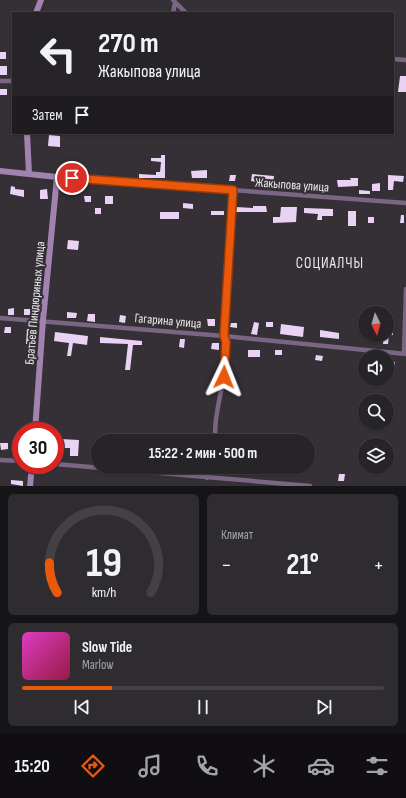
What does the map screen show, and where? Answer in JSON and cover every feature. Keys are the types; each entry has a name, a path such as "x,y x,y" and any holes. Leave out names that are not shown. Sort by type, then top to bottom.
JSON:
{"street":[{"path":"36,12 41,0"},
{"path":"173,12 174,1"},
{"path":"174,1 185,12"},
{"path":"394,59 406,60"},
{"path":"0,81 12,81"},
{"path":"27,134 29,174"},
{"path":"0,171 57,177"},
{"name":"Жакыпова улица","path":"57,177 406,202"},
{"name":"Братьев Пиндюриных улица","path":"36,422 43,320 57,177"},
{"path":"216,434 217,414 224,377 226,342 224,336 233,190"},
{"path":"405,353 406,289"},
{"name":"Гагарина улица","path":"0,318 43,320 405,353"},
{"path":"0,460 12,461"},
{"path":"64,465 310,486"},
{"path":"30,486 31,474"},
{"path":"207,478 209,474"}],"building":[{"path":"0,52 6,52 6,59 0,59"},
{"path":"0,66 7,66 7,75 0,75"},
{"path":"400,76 406,76 406,92 398,92"},
{"path":"0,89 7,89 7,95 0,95"},
{"path":"49,135 60,136 60,147 48,146"},
{"path":"161,155 165,155 165,178 139,178 139,174 156,175 156,172 160,172 161,162 151,161 151,158 161,158"},
{"path":"207,170 207,178 192,178 191,171"},
{"path":"252,174 274,176 273,188 266,188 266,184 251,181"},
{"path":"230,175 236,175 235,181 229,181"},
{"path":"388,175 404,176 403,182 394,181 393,190 388,190"},
{"path":"350,178 358,178 358,186 338,187 337,180 351,180"},
{"path":"380,183 380,191 372,191 372,184"},
{"path":"11,186 15,187 15,189 24,190 24,197 10,194"},
{"path":"47,189 48,199 40,199 40,190"},
{"path":"359,190 370,191 370,194 359,194"},
{"path":"84,196 91,196 91,202 85,202"},
{"path":"105,196 113,196 113,204 105,204"},
{"path":"183,203 193,204 193,209 183,208"},
{"path":"253,206 266,206 267,212 236,212 236,207 253,208"},
{"path":"281,207 297,207 296,222 273,223 273,217 280,217"},
{"path":"95,208 101,208 101,214 95,214"},
{"path":"304,208 333,209 333,216 322,216 322,220 317,220 318,214 304,213"},
{"path":"211,211 224,211 224,215 211,215"},
{"path":"348,211 356,211 356,226 348,226"},
{"path":"160,212 179,212 179,219 160,219"},
{"path":"401,215 404,215 404,223 400,223"},
{"path":"368,217 374,217 374,223 368,223"},
{"path":"68,240 79,241 78,250 67,249"},
{"path":"14,308 14,315 8,315 8,309"},
{"path":"24,309 31,309 31,315 24,315"},
{"path":"67,312 77,313 76,318 67,318"},
{"path":"88,314 95,314 95,322 87,321"},
{"path":"120,315 126,316 125,323 119,322"},
{"path":"148,318 155,318 154,324 148,324"},
{"path":"207,319 215,319 215,326 208,326"},
{"path":"183,321 191,321 191,326 184,326"},
{"path":"254,322 259,323 257,335 251,334"},
{"path":"266,322 273,322 273,327 266,327"},
{"path":"231,323 237,323 237,328 230,327"},
{"path":"281,324 304,327 303,337 280,334"},
{"path":"5,327 11,327 11,333 4,333"},
{"path":"27,329 34,329 33,344 26,344"},
{"path":"320,330 339,333 339,339 320,337"},
{"path":"55,332 88,336 87,345 73,343 71,356 67,356 69,343 54,341"},
{"path":"100,337 142,341 142,345 133,345 130,370 125,370 128,344 100,343"},
{"path":"180,339 185,339 184,348 179,347"},
{"path":"212,343 219,343 219,350 211,349"},
{"path":"248,350 260,350 260,357 248,357"},
{"path":"275,350 282,350 282,355 275,355"},
{"path":"316,355 323,356 322,361 315,360"},
{"path":"64,439 79,440 78,456 70,456 70,448 64,448"},
{"path":"0,443 8,443 8,449 1,450"},
{"path":"339,474 345,474 344,481 338,481"},
{"path":"11,480 23,481 23,486 11,484"}],"district":[{"name":"СОЦИАЛЧЫ","path":"330,263"}],"route":[{"path":"72,178 233,190 224,336 226,342 224,377"}]}
